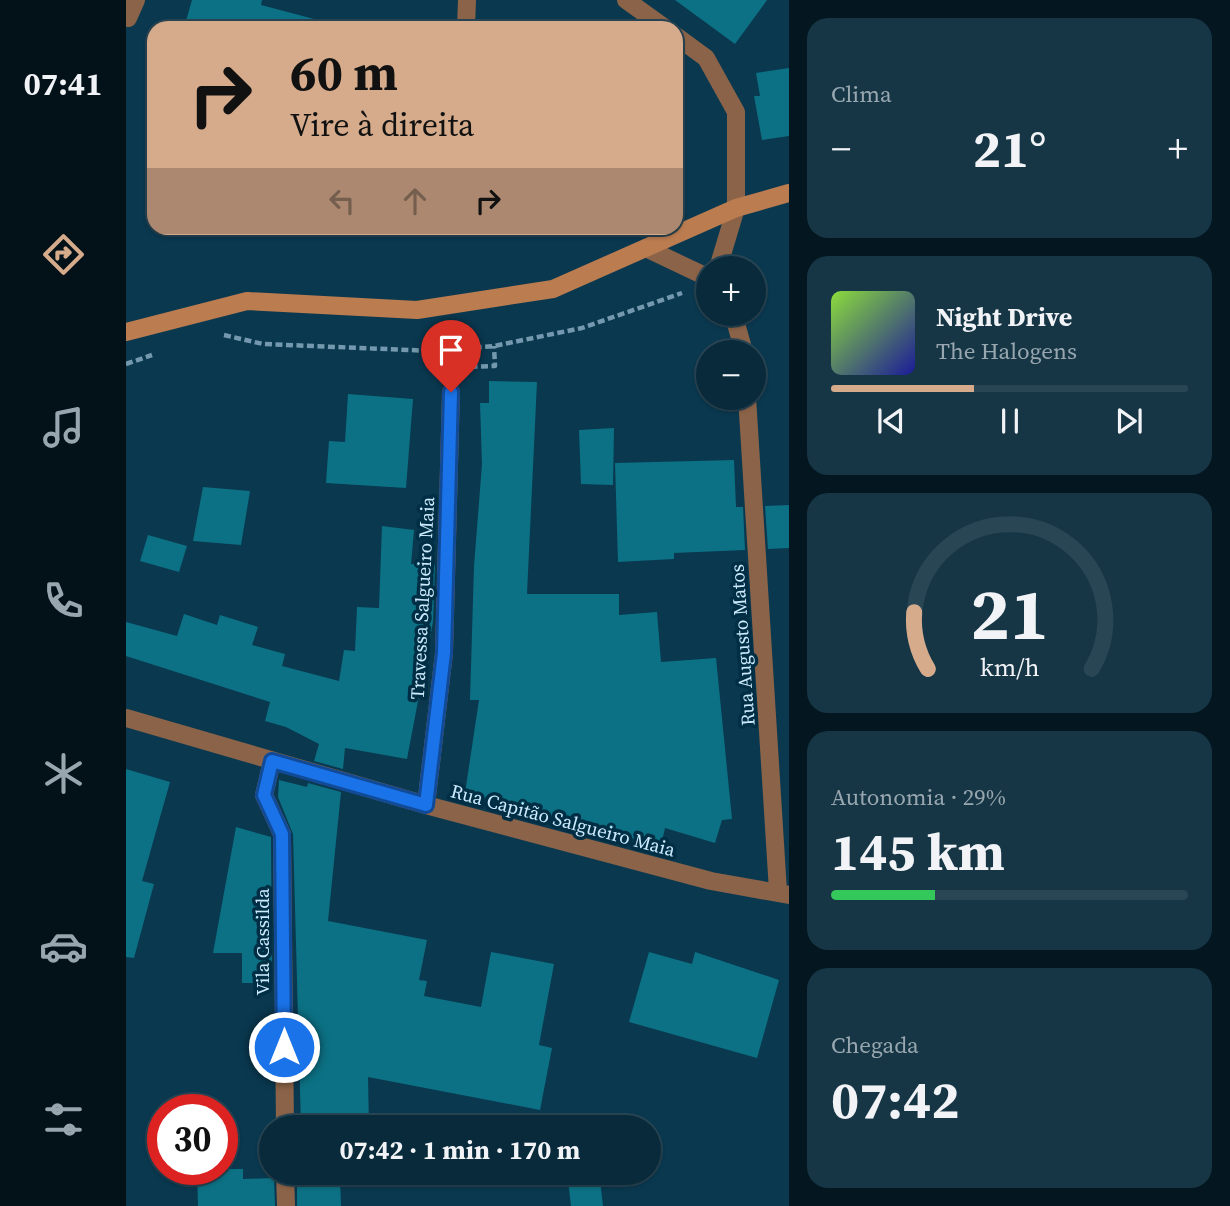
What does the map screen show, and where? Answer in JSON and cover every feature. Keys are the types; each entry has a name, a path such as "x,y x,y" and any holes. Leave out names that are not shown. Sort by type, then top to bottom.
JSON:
{"street":[{"path":"128,18 136,0"},
{"path":"466,21 467,0"},
{"path":"626,0 655,21"},
{"path":"683,41 706,58 736,112 736,208 722,256"},
{"path":"683,232 736,208 789,193"},
{"path":"126,332 247,301 417,310 553,289 675,235"},
{"path":"646,248 696,272"},
{"name":"Travessa Salgueiro Maia","path":"426,805 444,653 451,392"},
{"name":"Rua Augusto Matos","path":"748,410 784,893"},
{"name":"Rua Capitão Salgueiro Maia","path":"126,718 426,805 711,881 784,893"},
{"name":"Vila Cassilda","path":"272,761 264,795 282,834 285,1115"},
{"path":"285,1185 286,1206"}],"path":[{"path":"465,367 495,366 494,346"}],"building":[{"path":"192,0 262,0 261,5 314,19 314,21 186,21"},
{"path":"675,0 767,0 735,44"},
{"path":"789,68 789,136 762,140 754,96 760,96 756,73"},
{"path":"489,381 537,382 527,594 619,594 619,615 657,612 661,662 716,658 732,819 722,820 715,843 665,828 661,846 465,793 479,700 470,700 474,566 482,464 480,403 489,403"},
{"path":"348,394 413,399 406,488 326,483 329,441 345,442"},
{"path":"614,428 613,485 581,484 579,430"},
{"path":"734,460 736,507 743,507 745,550 674,553 674,559 618,562 615,463"},
{"path":"203,487 250,491 241,545 193,541"},
{"path":"789,505 789,548 768,549 765,506"},
{"path":"382,526 414,530 411,564 435,565 433,622 407,759 345,748 343,769 314,761 319,744 286,727 265,721 270,702 126,656 126,622 177,636 184,614 217,625 220,615 258,627 252,645 285,654 282,666 339,681 344,650 355,651 357,607 379,608"},
{"path":"148,535 187,546 179,572 140,561"},
{"path":"126,769 170,782 142,881 154,884 134,958 126,957"},
{"path":"279,780 307,787 308,783 341,792 328,921 427,940 419,980 427,981 424,996 481,1007 491,952 554,964 539,1045 552,1048 540,1110 368,1077 369,1115 301,1115 293,834 278,797"},
{"path":"236,827 271,837 272,983 242,983 242,953 213,953"},
{"path":"649,952 692,964 695,952 779,980 757,1058 629,1022"},
{"path":"238,1169 243,1169 243,1179 259,1178 259,1185 274,1185 275,1206 198,1206 197,1185 238,1185"},
{"path":"297,1185 340,1185 341,1206 297,1206"},
{"path":"569,1185 601,1185 603,1206 571,1206"}],"route":[{"path":"284,1047 282,834 264,795 272,761 426,805 444,653 451,392"}]}
